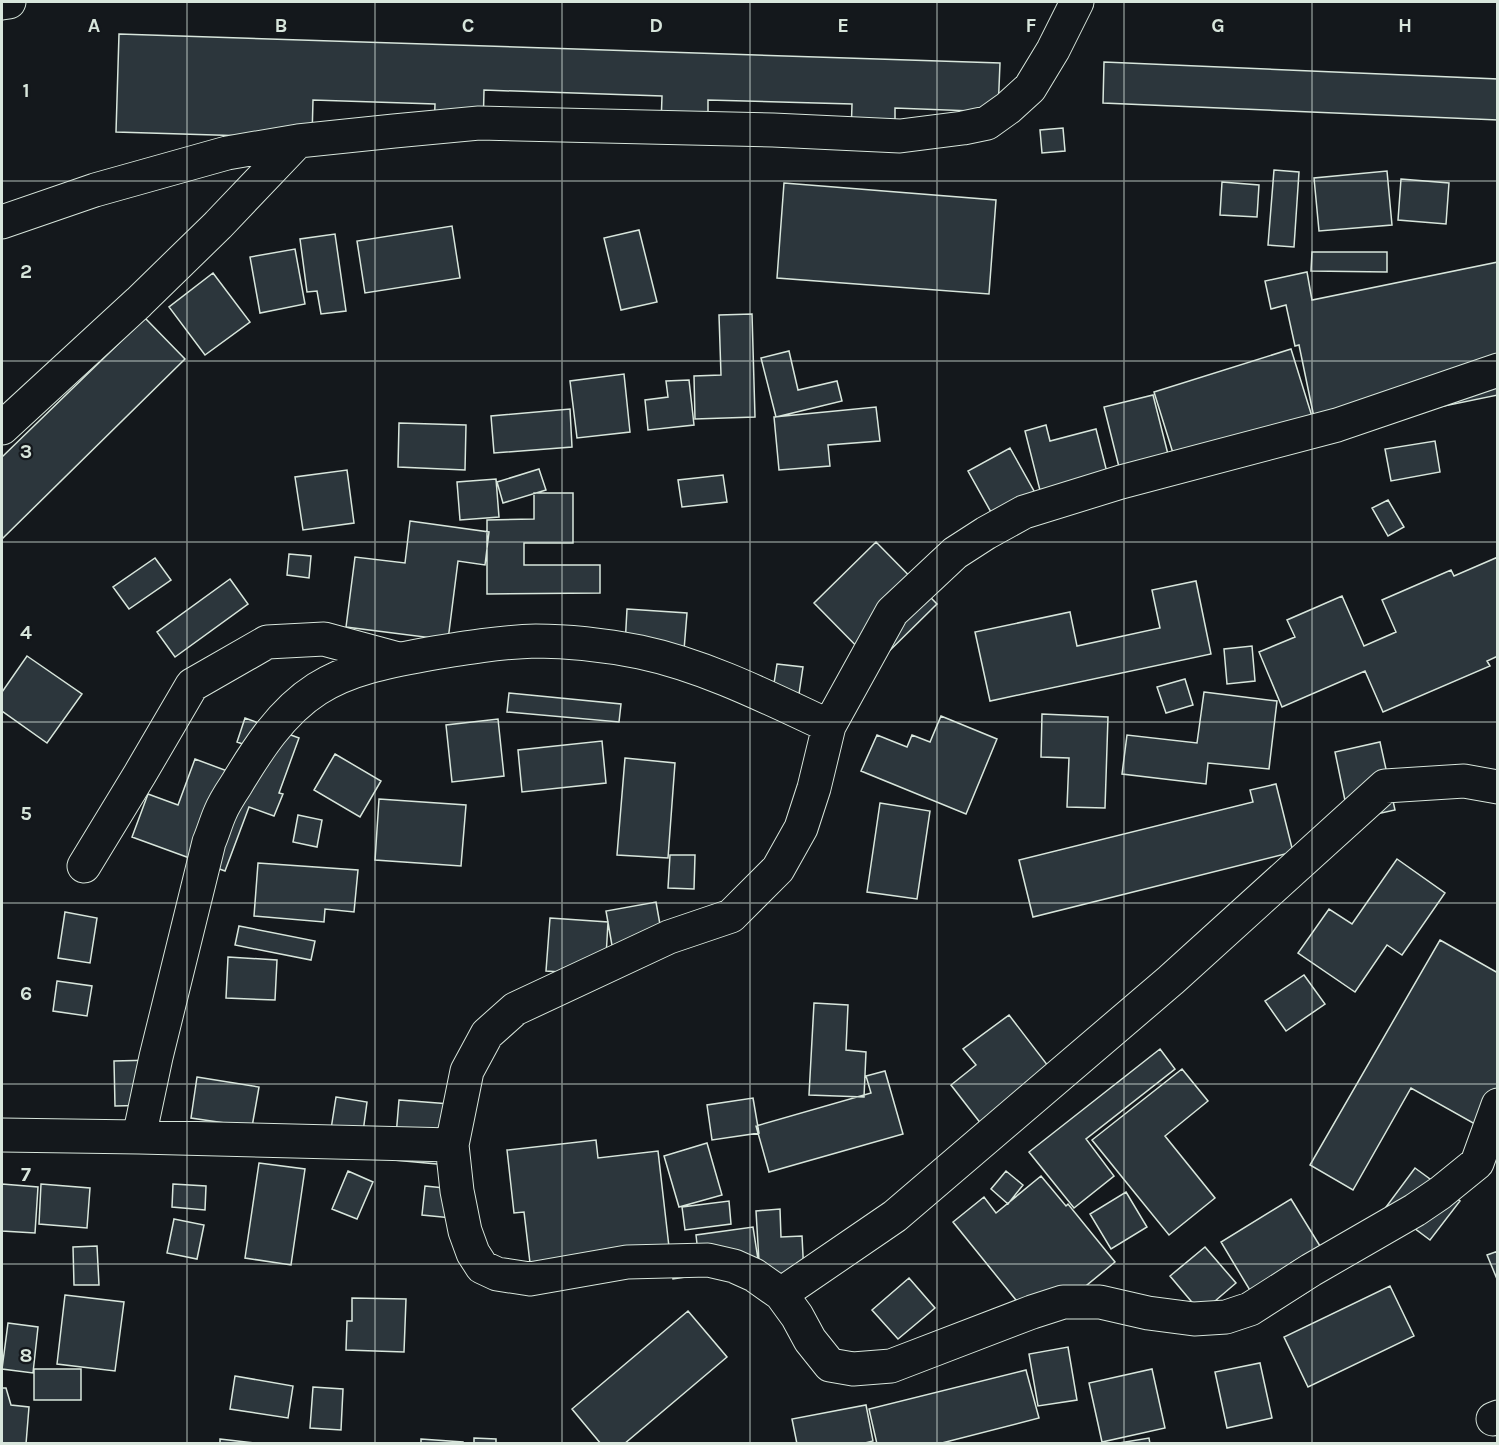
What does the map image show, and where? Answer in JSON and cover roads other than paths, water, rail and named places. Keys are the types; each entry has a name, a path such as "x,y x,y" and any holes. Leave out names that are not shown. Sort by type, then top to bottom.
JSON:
{"street":[{"path":"2,3 9,2"},
{"path":"2,222 96,190 227,153 298,141 479,123 773,130 900,136 963,128 987,123 1030,88 1053,50 1077,2"},
{"path":"2,428 139,302 218,225 298,141"},
{"path":"1497,370 1337,425 1121,482 1024,512 955,553 892,612 829,726 814,788 801,828 778,869 731,916 669,937 515,1009 487,1034 467,1071 452,1145 457,1191 465,1232 473,1253 482,1267 497,1274 530,1279 627,1262 708,1260 734,1266 754,1275 782,1294 810,1340 830,1365 853,1369 891,1366 1063,1302 1100,1302 1148,1314 1194,1319 1226,1317 1250,1309 1311,1270 1487,1167 1497,1105"},
{"path":"84,866 192,685 267,642 324,639 400,659"},
{"path":"139,1137 156,1057 209,842 220,811 250,761 284,716 316,689 355,671 400,659 490,645 537,641 593,645 641,652 693,668 738,684 829,726"},
{"path":"782,1294 904,1208 1171,980 1385,786 1464,781 1497,787"},
{"path":"2,1135 452,1145"}]}
